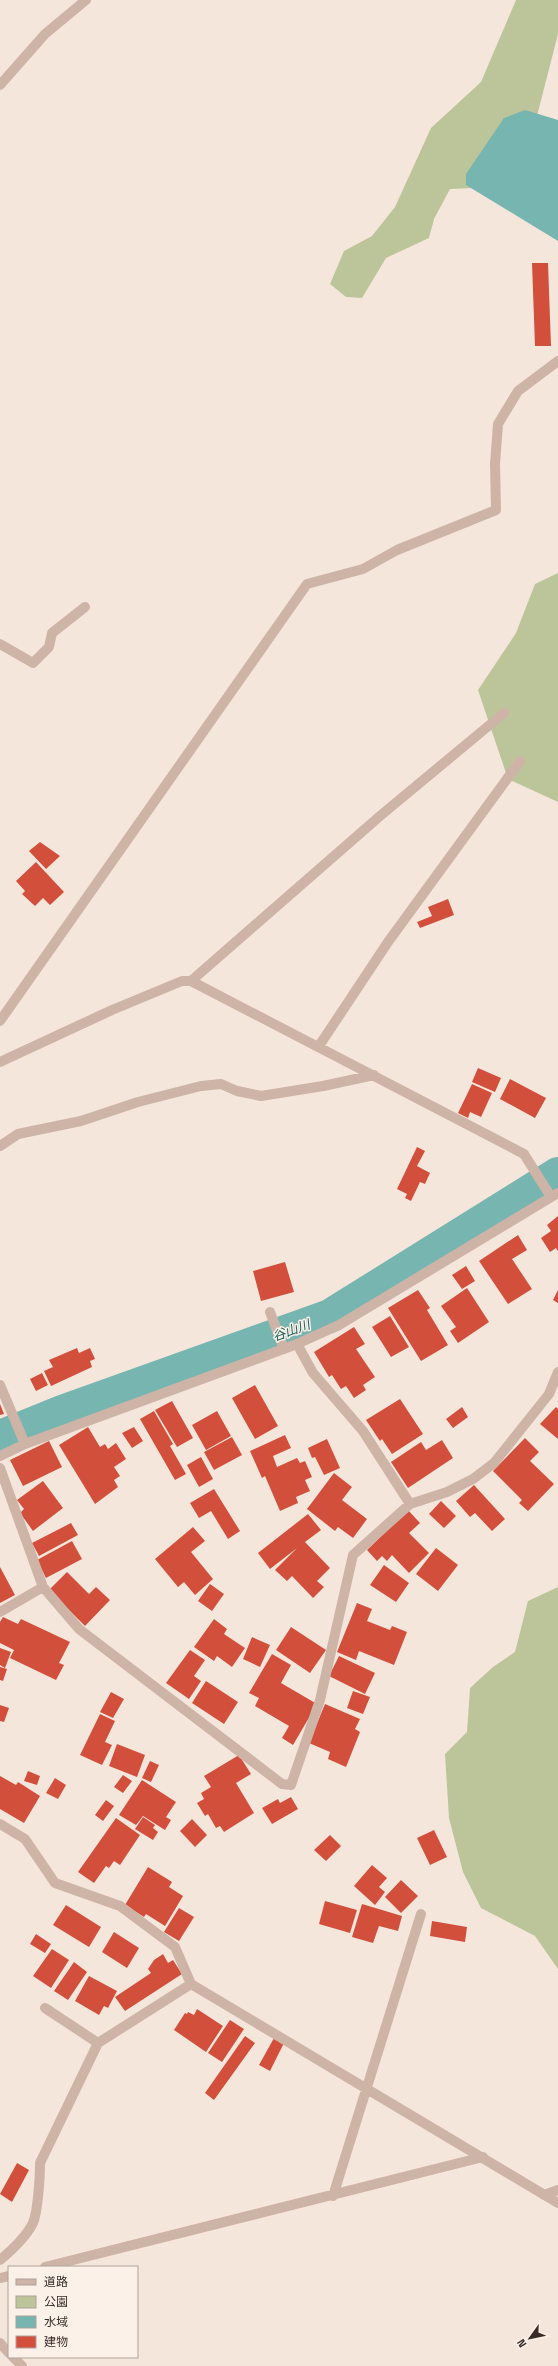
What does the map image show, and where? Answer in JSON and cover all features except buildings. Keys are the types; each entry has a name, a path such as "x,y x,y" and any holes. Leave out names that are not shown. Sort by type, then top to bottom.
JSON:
{"street":[{"path":"0,85 45,34 86,0"},
{"path":"0,1021 307,584 363,569 397,550 496,510 495,464 498,424 518,391 558,361"},
{"path":"0,644 34,663 49,647 52,633 85,607"},
{"path":"191,981 380,816 504,713"},
{"path":"319,1046 388,942 520,761"},
{"path":"0,1062 112,1010 182,981 191,981 319,1046 524,1154 553,1196 339,1325 297,1344 25,1444 0,1456"},
{"path":"0,1146 18,1134 81,1122 138,1102 201,1086 221,1084 237,1091 261,1096 323,1086 374,1075"},
{"path":"270,1312 284,1349"},
{"path":"297,1344 313,1373 359,1426 410,1504"},
{"path":"0,1468 43,1587 79,1629 282,1784 291,1785 320,1700 353,1555 410,1504 447,1492 473,1479 494,1464 549,1394 558,1372"},
{"path":"0,1385 25,1444"},
{"path":"0,1612 43,1587"},
{"path":"0,1824 25,1839 55,1883 120,1906 174,1947 190,1984 558,2203"},
{"path":"333,2196 421,1914"},
{"path":"0,2260 15,2246 33,2222 40,2178 40,2163 98,2043 190,1984"},
{"path":"45,2008 98,2043"},
{"path":"49,2266 333,2196 482,2157"},
{"path":"544,2195 558,2190"},
{"path":"0,2343 8,2352"},
{"path":"14,2358 22,2366"}],"green space":[{"path":"516,0 558,0 558,34 519,186 450,189 434,219 429,238 386,258 362,298 346,297 330,284 344,251 372,236 395,207 431,128 481,82"},
{"path":"558,573 558,802 508,779 478,690 516,633 535,584"},
{"path":"558,1587 558,1969 535,1936 481,1908 463,1872 449,1818 445,1754 467,1732 470,1688 493,1667 515,1652 528,1601"}],"water":[{"path":"525,110 558,120 558,241 466,185 466,174 504,118"}],"waterway":[{"name":"谷山川","path":"0,1437 62,1412 330,1316 558,1174"}]}
